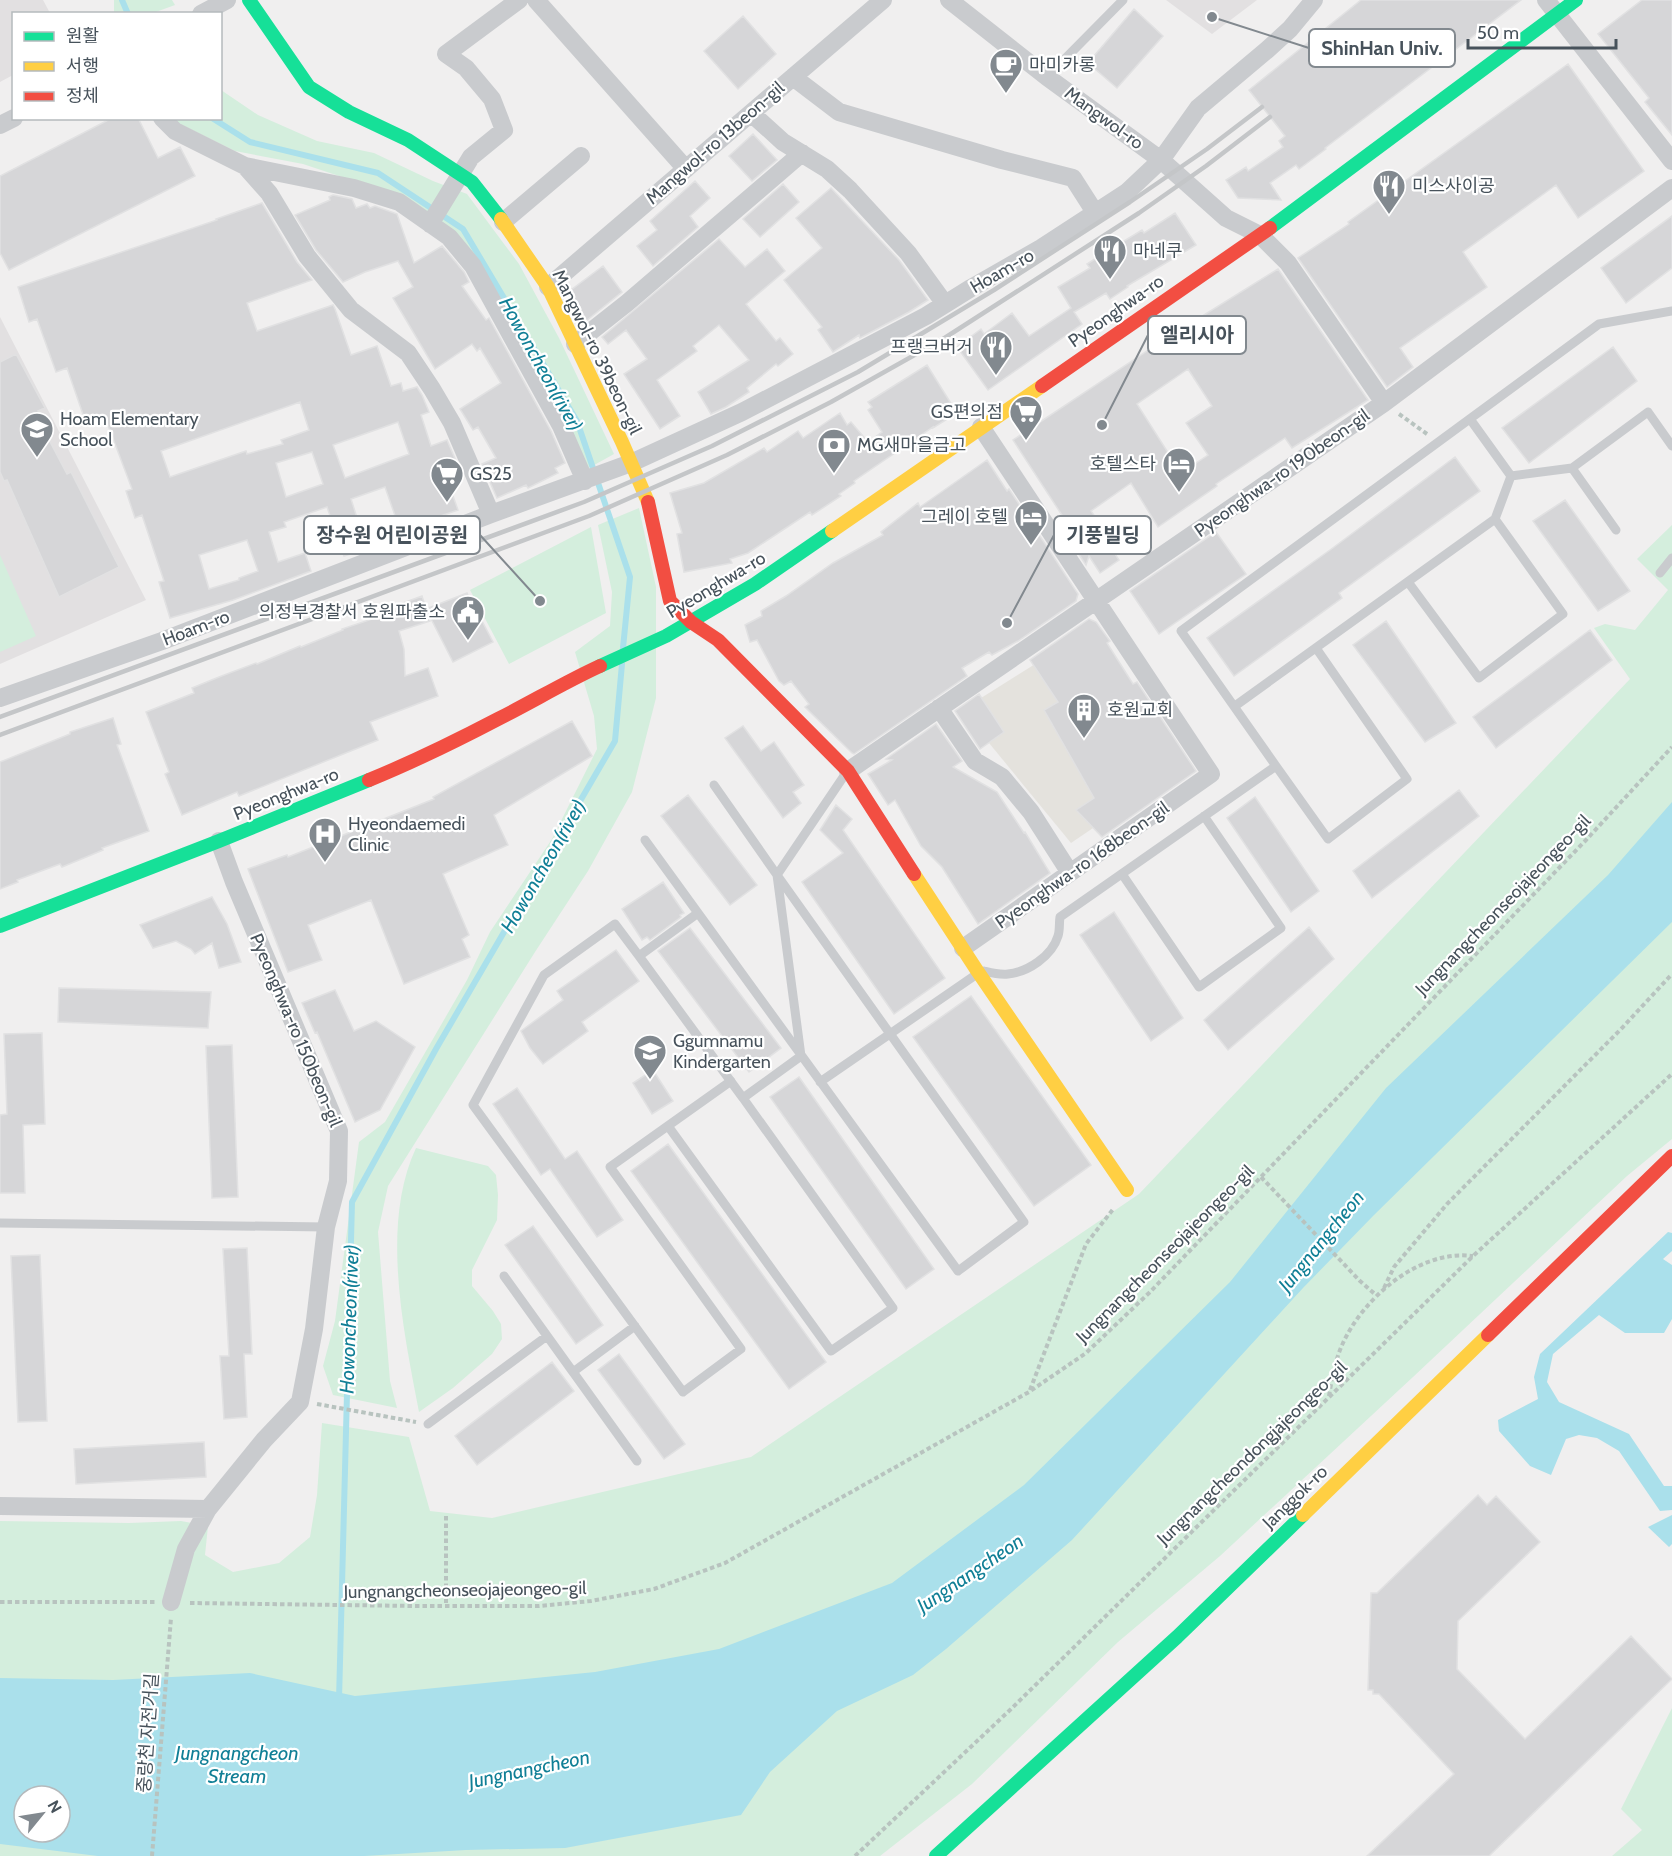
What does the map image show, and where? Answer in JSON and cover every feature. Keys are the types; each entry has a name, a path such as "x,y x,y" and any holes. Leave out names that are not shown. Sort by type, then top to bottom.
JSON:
{"street":[{"path":"204,12 227,0"},
{"name":"Mangwol-ro 39beon-gil","path":"249,0 309,87 350,112 408,140 462,175 472,182 503,222 548,287 631,463 648,502 670,601 691,622"},
{"path":"430,224 471,157 504,130 492,99 466,68 446,54 519,0"},
{"path":"536,0 686,169"},
{"name":"Mangwol-ro 13beon-gil","path":"548,287 883,0"},
{"name":"Mangwol-ro","path":"949,0 1047,77 1161,160 1226,218 1260,235"},
{"name":"Hoam-ro","path":"0,698 162,641 491,514 631,463 742,412 926,316 1095,214 1146,177 1198,108 1290,29 1314,0"},
{"name":"Pyeonghwa-ro","path":"0,926 394,770 498,720 576,677 666,636 691,622 755,584 1260,235 1551,7 1576,0"},
{"path":"1551,7 1672,161"},
{"path":"793,77 839,112 1002,160 1074,178 1095,214"},
{"path":"751,113 783,142 828,169 908,253 945,304"},
{"path":"164,120 175,131 245,166 310,178 399,202 449,237 473,266 589,479"},
{"path":"575,344 627,303 802,153"},
{"path":"503,222 581,156"},
{"path":"245,166 269,193 307,256 351,310 408,353 452,423 491,514"},
{"path":"1384,402 1672,188"},
{"name":"Pyeonghwa-ro 190beon-gil","path":"848,771 1384,402 1288,263 1260,235"},
{"name":"Pyeonghwa-ro 168beon-gil","path":"963,948 1211,774 981,427"},
{"path":"691,622 718,640 848,771 977,970 1127,1190"},
{"path":"939,708 975,761 1002,777 1031,812 1070,873"},
{"name":"Pyeonghwa-ro 150beon-gil","path":"208,1509 264,1440 300,1401 314,1329 326,1227 338,1181 339,1131 234,882 219,841"},
{"name":"Janggok-ro","path":"936,1856 1177,1637 1672,1156"},
{"path":"0,1506 208,1509 186,1549 171,1608"}],"lane":[{"path":"1047,77 1123,0"},
{"path":"1316,648 1407,779 1328,838 1181,631 1599,324 1672,311"},
{"path":"1510,476 1572,468 1648,412 1672,446"},
{"path":"1470,419 1510,476"},
{"path":"1572,468 1616,530"},
{"path":"1235,706 1495,519 1510,476"},
{"path":"1408,582 1479,678 1563,614 1495,519"},
{"path":"1660,573 1672,558"},
{"path":"820,1082 977,970 1007,975 1029,968 1053,947 1058,936 1060,917 1276,766"},
{"path":"801,1056 777,875 848,771"},
{"path":"645,840 958,1271 1024,1222 714,785"},
{"path":"1122,874 1198,987 1281,928 1204,816"},
{"path":"639,956 698,913"},
{"path":"668,1126 831,1351 893,1308 731,1081 615,924 544,975 473,1105 683,1392 741,1349 610,1167 731,1081"},
{"path":"743,1098 801,1056"},
{"path":"0,1222 326,1227"},
{"path":"635,1326 573,1372 504,1276 547,1336 637,1461"},
{"path":"428,1424 547,1336"}],"path":[{"path":"1384,402 1438,443"},
{"name":"Jungnangcheonseojajeongeo-gil","path":"307,1605 539,1606 591,1602 654,1589 725,1563 1029,1392 1071,1364 1105,1336 1586,840 1672,747"},
{"path":"1384,1288 1394,1267 1448,1204 1623,1028 1672,974"},
{"name":"Jungnangcheondongjajeongeo-gil","path":"855,1856 1010,1710 1473,1256 1672,1074"},
{"path":"1261,1177 1376,1295"},
{"path":"1029,1392 1086,1244 1127,1190"},
{"path":"1329,1397 1335,1363 1344,1340 1376,1295 1416,1269 1441,1257 1459,1254 1473,1256"},
{"path":"320,1405 428,1424"},
{"path":"446,1516 446,1606"},
{"name":"중랑천 자전거길","path":"152,1856 171,1608"}],"shaded area":[{"path":"0,0 43,0 49,12 12,12 12,76 0,82"},
{"path":"1166,0 1257,0 1212,34"},
{"name":"Hoam Elementary School","path":"0,317 146,600 0,664"},
{"path":"1091,629 1183,767 1071,843 962,710"}],"green space":[{"path":"114,0 172,0 175,5 156,12 114,12"},
{"path":"222,91 258,115 317,141 374,153 433,181 467,194 519,264 559,338 614,454 587,469 466,246 354,181 303,164 235,151 175,120 222,120"},
{"path":"639,508 656,587 656,698 632,792 588,871 388,1186 378,1232 390,1381 397,1408 333,1395 323,1366 335,1321 359,1142 385,1122 467,980 490,932 552,839 597,749 594,716 575,652 610,626 612,592 598,525"},
{"path":"1672,525 1672,1139 1627,1176 1220,1556 1118,1642 972,1784 880,1856 0,1856 0,1521 129,1523 181,1521 208,1526 205,1555 233,1572 279,1563 310,1537 317,1495 322,1423 409,1437 430,1511 492,1518 751,1457 1139,1194 1630,679 1594,628 1605,624 1635,630 1668,590 1637,559"},
{"path":"591,527 606,613 509,664 470,590"},
{"path":"0,555 36,636 0,652"},
{"path":"416,1148 488,1166 496,1175 497,1220 472,1270 472,1286 501,1324 502,1339 492,1354 453,1388 419,1412 402,1314 397,1245 399,1211 405,1178"},
{"path":"1672,1708 1672,1856 1612,1856 1642,1830 1621,1809"}],"water":[{"name":"Jungnangcheon Stream","path":"1672,802 1672,922 1374,1215 1303,1288 1072,1540 913,1675 837,1711 770,1772 741,1815 565,1848 466,1850 364,1856 98,1856 0,1844 0,1678 113,1680 250,1673 355,1696 595,1672 719,1649 892,1583 1024,1485 1230,1282 1386,1088 1608,875"},
{"path":"1668,1232 1672,1233 1672,1251 1663,1259 1672,1265 1672,1319 1664,1333 1625,1333 1599,1315 1553,1354 1547,1382 1559,1402 1629,1434 1664,1486 1672,1486 1672,1510 1660,1511 1619,1451 1597,1438 1579,1435 1566,1439 1551,1475 1530,1466 1499,1431 1498,1420 1538,1399 1534,1377 1540,1354"},
{"path":"1672,1515 1672,1544 1669,1547 1648,1527"}],"building":[{"path":"1361,0 1521,0 1299,169 1296,165 1270,183 1281,200 1238,198 1226,180 1246,167 1248,171 1283,147 1279,141 1285,136 1249,90"},
{"path":"1642,0 1672,0 1672,135 1645,102 1649,98 1598,34"},
{"path":"1134,9 1163,36 1117,88 1088,63"},
{"path":"743,16 776,54 738,89 704,51"},
{"path":"1568,64 1644,171 1578,218 1556,185 1463,252 1487,287 1400,348 1413,367 1387,387 1298,258 1349,224 1348,222"},
{"path":"108,120 139,120 158,158 180,147 195,176 9,270 0,253 0,176"},
{"path":"753,134 777,160 752,181 729,156"},
{"path":"695,181 710,198 690,216 698,227 653,266 637,246 657,230 650,221"},
{"path":"783,184 799,202 760,237 743,219"},
{"path":"831,188 899,260 928,300 860,338 859,335 833,352 818,330 822,327 784,280 822,248 796,218"},
{"path":"333,195 352,199 356,208 367,204 370,208 375,206 397,214 414,263 442,246 464,272 469,282 462,286 486,320 489,318 551,431 565,463 555,468 558,473 528,488 526,485 497,498 482,464 496,458 478,427 473,430 460,409 501,383 480,348 477,351 472,344 435,369 393,298 413,287 398,261 343,282 316,250 295,215 330,200 329,197"},
{"path":"262,203 297,262 312,280 247,303 257,331 333,305 351,355 377,346 391,386 401,383 403,391 417,387 429,412 421,415 431,446 447,440 456,461 442,465 458,510 400,530 385,487 351,499 367,549 344,556 327,507 284,522 286,527 269,532 278,562 305,553 311,571 233,600 170,618 159,582 164,581 142,515 135,518 126,491 132,489 106,420 87,426 67,368 56,372 37,319 29,322 18,287","holes":["300,402 309,430 281,440 283,444 247,454 246,451 170,477 161,451","398,422 409,454 345,478 333,445","312,452 323,484 286,497 276,463","247,540 258,571 239,578 239,580 209,589 199,555"]},
{"path":"1175,213 1196,245 1127,286 1110,299 1106,293 1074,312 1082,324 988,390 957,347 981,329 984,334 1012,313 1029,336 1071,308 1058,287 1090,268 1087,264 1101,255 1142,230 1144,233"},
{"path":"1672,216 1672,268 1626,303 1601,268"},
{"path":"719,239 745,267 767,249 785,271 746,304 776,341 780,338 793,354 778,366 776,364 747,388 749,392 711,414 698,392 749,360 719,325 693,346 697,351 657,380 680,416 660,429 624,374 647,359 626,330 608,344 602,337"},
{"path":"603,266 622,292 586,321 576,307 579,305 572,296 574,294 571,290"},
{"path":"1278,269 1368,400 1292,448 1285,438 1216,484 1217,486 1158,527 1131,483 1091,511 1100,524 1097,526 1119,560 1100,573 1089,556 1086,565 1078,553 1084,549 1013,440 1165,339 1168,343 1201,322 1199,318","holes":["1188,369 1212,406 1186,423 1208,455 1181,473 1137,404"]},
{"path":"1613,347 1637,381 1529,463 1502,428"},
{"path":"16,354 45,408 38,411 40,415 37,417 67,474 71,472 119,567 59,597 7,480 4,481 0,472 0,362"},
{"path":"927,365 957,413 854,481 855,483 839,494 841,496 812,515 810,512 748,553 730,559 732,563 684,572 677,534 682,533 670,493 704,483 764,448 767,452 798,431 803,438 840,413 847,425 851,422 868,442 882,432 868,410 872,407 868,402"},
{"path":"1455,457 1480,491 1339,593 1342,598 1234,676 1207,638"},
{"path":"987,460 1007,491 1009,489 1078,594 1076,601 1018,641 992,655 989,652 962,668 967,676 854,754 805,707 809,704 791,681 784,685 779,681 757,640 750,642 745,625 762,616 761,611 833,563 883,535 881,532 918,503 920,507"},
{"path":"1565,500 1630,591 1598,611 1533,521"},
{"path":"1216,532 1246,574 1159,634 1130,591"},
{"path":"467,593 478,623 482,621 493,642 453,662 426,609"},
{"path":"422,596 430,621 399,631 404,649 405,676 428,668 438,696 370,722 378,740 239,796 237,792 182,815 165,774 169,772 146,712 194,693 192,688 219,677 301,647 342,629 405,608 403,603"},
{"path":"1089,619 1096,622 1110,641 1107,643 1133,684 1137,682 1196,771 1102,837 1076,810 1094,798 1044,710 1058,702 1030,660"},
{"path":"1386,621 1456,723 1425,742 1353,645"},
{"path":"1590,630 1612,660 1496,748 1473,717"},
{"path":"979,694 1004,732 980,749 955,711"},
{"path":"113,718 121,744 117,745 149,831 102,848 103,850 62,867 60,864 17,880 18,882 0,889 0,762 70,734 70,732"},
{"path":"572,721 592,756 494,815 508,845 443,874 469,935 462,939 470,957 404,984 371,900 308,925 322,960 288,972 248,869 287,855 288,857 434,799 433,797"},
{"path":"936,724 962,761 953,767 997,792 1050,873 978,924 942,867 921,846 895,800 888,805 868,774 892,760 886,759"},
{"path":"743,726 761,751 774,742 804,785 793,792 801,803 783,818 725,738"},
{"path":"1459,790 1479,816 1372,898 1353,871"},
{"path":"688,795 757,885 730,905 661,816"},
{"path":"1255,797 1319,891 1291,912 1227,818"},
{"path":"836,805 852,819 843,830 945,978 894,1014 802,882 843,853 820,830"},
{"path":"663,882 684,913 650,940 647,937 642,940 622,909"},
{"path":"212,897 227,924 241,962 219,968 212,943 195,954 191,949 176,941 153,948 140,925"},
{"path":"1114,912 1183,1018 1151,1041 1080,935"},
{"path":"1309,927 1334,959 1228,1050 1204,1020"},
{"path":"690,928 781,1048 749,1072 658,951"},
{"path":"616,950 639,981 582,1022 588,1031 543,1064 530,1048 521,1031 563,1000 557,991"},
{"path":"59,988 211,992 208,1028 58,1022"},
{"path":"335,990 354,1031 376,1021 415,1047 380,1110 355,1122 317,1032 315,1033 302,1003"},
{"path":"971,996 1091,1165 1034,1206 913,1037"},
{"path":"42,1033 45,1124 23,1125 25,1193 0,1193 0,1115 7,1114 4,1034"},
{"path":"232,1045 238,1197 212,1198 206,1046"},
{"path":"653,1070 673,1101 652,1114 633,1083"},
{"path":"799,1077 934,1269 906,1289 770,1097"},
{"path":"517,1088 565,1159 577,1151 623,1220 597,1237 550,1169 541,1175 493,1104"},
{"path":"668,1144 826,1362 789,1389 631,1171"},
{"path":"533,1226 603,1325 576,1344 505,1245"},
{"path":"247,1248 252,1354 244,1354 247,1417 224,1419 220,1356 229,1356 223,1249"},
{"path":"40,1255 47,1421 18,1422 11,1256"},
{"path":"619,1354 685,1444 664,1459 598,1370"},
{"path":"552,1362 574,1391 477,1465 455,1436"},
{"path":"204,1442 206,1477 76,1484 74,1449"},
{"path":"1478,1495 1487,1505 1496,1496 1540,1542 1458,1621 1457,1669 1525,1739 1631,1636 1672,1679 1489,1856 1367,1856 1454,1774 1379,1694 1373,1694 1373,1690 1368,1690 1371,1593 1377,1593"}],"waterway":[{"name":"Howoncheon(river)","path":"122,0 127,12"},
{"name":"Howoncheon(river)","path":"215,120 250,142 378,173 463,229 577,421 630,577 623,648"},
{"name":"Howoncheon(river)","path":"339,1700 352,1202 436,1049 615,741 622,664"}],"railway":[{"path":"0,717 584,502 712,446 858,372 994,290 1130,202 1207,149 1262,107"},
{"path":"0,735 589,516 727,455 831,402 943,339 1139,213 1270,117"}],"traffic: fast":[{"path":"249,0 309,87 349,112 408,140 472,182 501,219"},
{"path":"1270,228 1576,0"},
{"path":"600,666 666,636 755,584 832,531"},
{"path":"0,926 369,780"},
{"path":"936,1856 1177,1637 1303,1515"}],"traffic: slow":[{"path":"501,219 548,287 648,502"},
{"path":"832,531 1042,386"},
{"path":"914,874 1127,1190"},
{"path":"1303,1515 1488,1335"}],"traffic: jam":[{"path":"1042,386 1270,228"},
{"path":"648,502 670,601 691,622 718,640 848,771 914,874"},
{"path":"369,780 450,743 600,666"},
{"path":"1488,1335 1672,1156"}],"place":[{"name":"ShinHan Univ.","path":"1212,17"},
{"name":"마미카롱","path":"1006,94"},
{"name":"미스사이공","path":"1389,215"},
{"name":"마네쿠","path":"1110,280"},
{"name":"프랭크버거","path":"996,376"},
{"name":"엘리시아","path":"1102,425"},
{"name":"GS편의점","path":"1026,441"},
{"name":"Hoam Elementary School","path":"37,458"},
{"name":"MG새마을금고","path":"834,474"},
{"name":"호텔스타","path":"1179,493"},
{"name":"GS25","path":"447,503"},
{"name":"그레이 호텔","path":"1031,546"},
{"name":"장수원 어린이공원","path":"540,601"},
{"name":"기풍빌딩","path":"1007,623"},
{"name":"의정부경찰서 호원파출소","path":"468,641"},
{"name":"호원교회","path":"1084,739"},
{"name":"Hyeondaemedi Clinic","path":"325,863"},
{"name":"Ggumnamu Kindergarten","path":"650,1080"}],"water label":[{"name":"Jungnangcheon","path":"1321,1241"},
{"name":"Jungnangcheon","path":"970,1573"},
{"name":"Jungnangcheon","path":"529,1769"}]}
